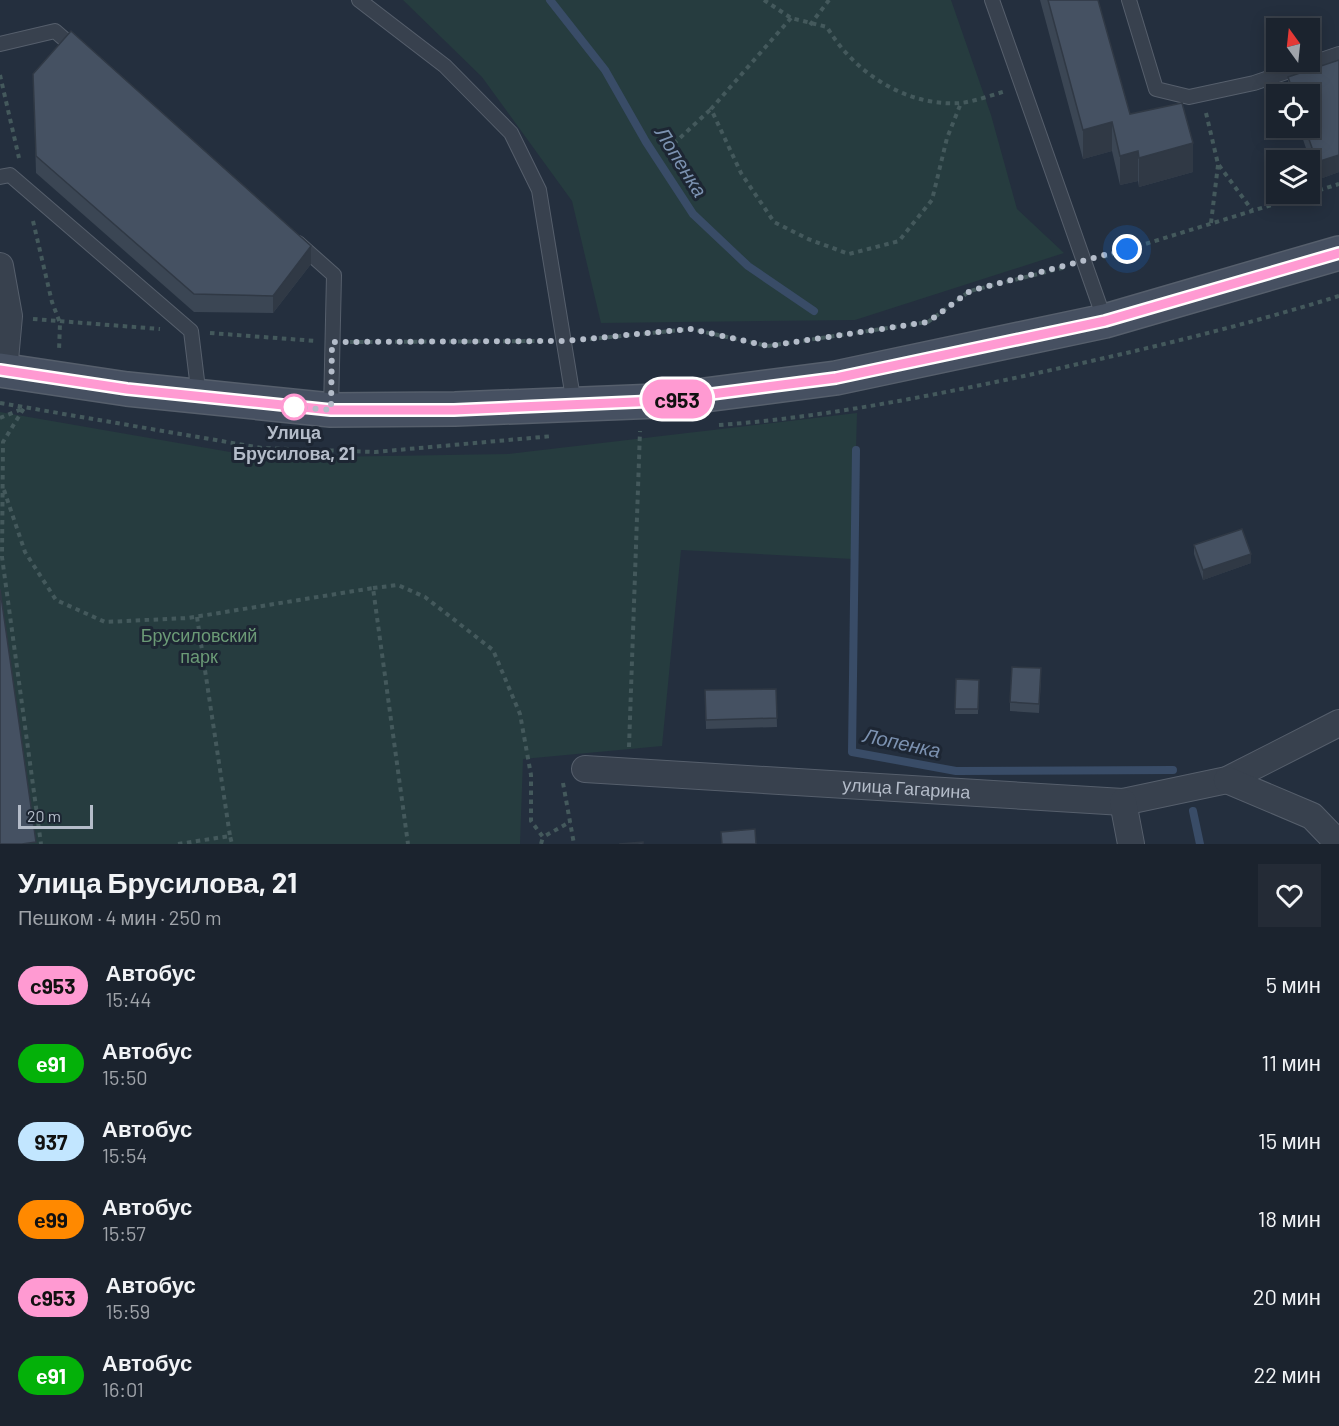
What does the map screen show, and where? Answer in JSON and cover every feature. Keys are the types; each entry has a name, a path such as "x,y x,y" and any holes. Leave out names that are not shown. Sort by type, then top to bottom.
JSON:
{"street":[{"path":"0,266 9,316 2,370 86,384 331,410 454,410 658,401 836,378 1105,321 1339,253"},
{"name":"улица Гагарина","path":"585,769 1123,802 1227,780 1339,723"},
{"path":"1227,780 1312,816 1339,844"},
{"path":"1123,802 1131,844"}],"lane":[{"path":"359,0 446,66 511,133 539,190 574,404"},
{"path":"992,0 1105,321"},
{"path":"1129,0 1156,89 1189,97 1254,83 1339,54"},
{"path":"0,44 55,31 91,63"},
{"path":"0,177 10,175 191,331 199,397"},
{"path":"289,235 334,274 331,410"}],"path":[{"path":"764,0 790,18 810,25 826,27 836,44 859,67 892,90 920,98 961,103 1023,87"},
{"path":"810,25 829,0"},
{"path":"667,150 711,109 790,18"},
{"path":"1202,94 1218,164 1211,223"},
{"path":"711,109 741,173 774,222 808,239 849,254 899,241 932,200 947,138 961,103"},
{"path":"1218,164 1252,210"},
{"path":"1320,190 1339,184"},
{"path":"9,316 60,323 332,342 564,341 691,329 768,346 928,322 970,291 1084,262 1272,204"},
{"path":"0,418 24,408 3,442 4,490 1,557 41,844"},
{"path":"628,772 640,430"},
{"path":"4,490 26,552 56,600 105,622 197,617 398,585 425,597 493,650 520,714 531,775 531,820 543,837"},
{"path":"373,588 408,844"},
{"path":"197,617 232,844"},
{"path":"574,844 562,776 585,769"},
{"path":"541,844 543,837 570,822"},
{"path":"178,844 230,836"}],"green space":[{"path":"403,0 951,0 991,115 1017,209 1064,253 855,320 601,323 572,201 482,77"},
{"name":"Брусиловский парк","path":"0,412 264,458 507,454 857,413 853,559 681,550 662,746 523,759 520,844 0,844"}],"building":[{"path":"1048,0 1098,0 1130,114 1182,103 1193,143 1139,158 1138,151 1120,156 1112,122 1083,130"},
{"path":"71,31 311,246 273,296 194,294 36,156 33,74"},
{"path":"1339,60 1339,155 1320,161 1320,150 1313,150 1309,138 1320,138 1320,84 1290,84 1288,77 1303,72 1320,72 1320,66"},
{"path":"1242,529 1251,554 1203,570 1194,545"},
{"path":"0,589 36,842 22,844 0,844"},
{"path":"1012,667 1041,668 1039,704 1010,702"},
{"path":"956,679 979,680 978,709 955,709"},
{"path":"776,689 777,718 706,720 705,690"},
{"path":"755,829 756,844 722,844 721,832"},
{"path":"643,842 643,844 619,844"}],"waterway":[{"name":"Лопенка","path":"550,0 605,70 646,142 693,214 748,266 814,311"},
{"name":"Лопенка","path":"856,450 852,752 956,771 1173,770"},
{"name":"Лопенка","path":"1193,811 1200,844"}],"bus line":[{"name":"с953","path":"0,370 127,389 331,410 454,410 658,401 836,378 1105,321 1339,253"}],"place":[{"name":"Улица Брусилова, 21","path":"294,407"}],"route":[{"path":"294,407 331,410 332,342 564,341 691,329 768,346 928,322 970,291 1127,249"}]}
